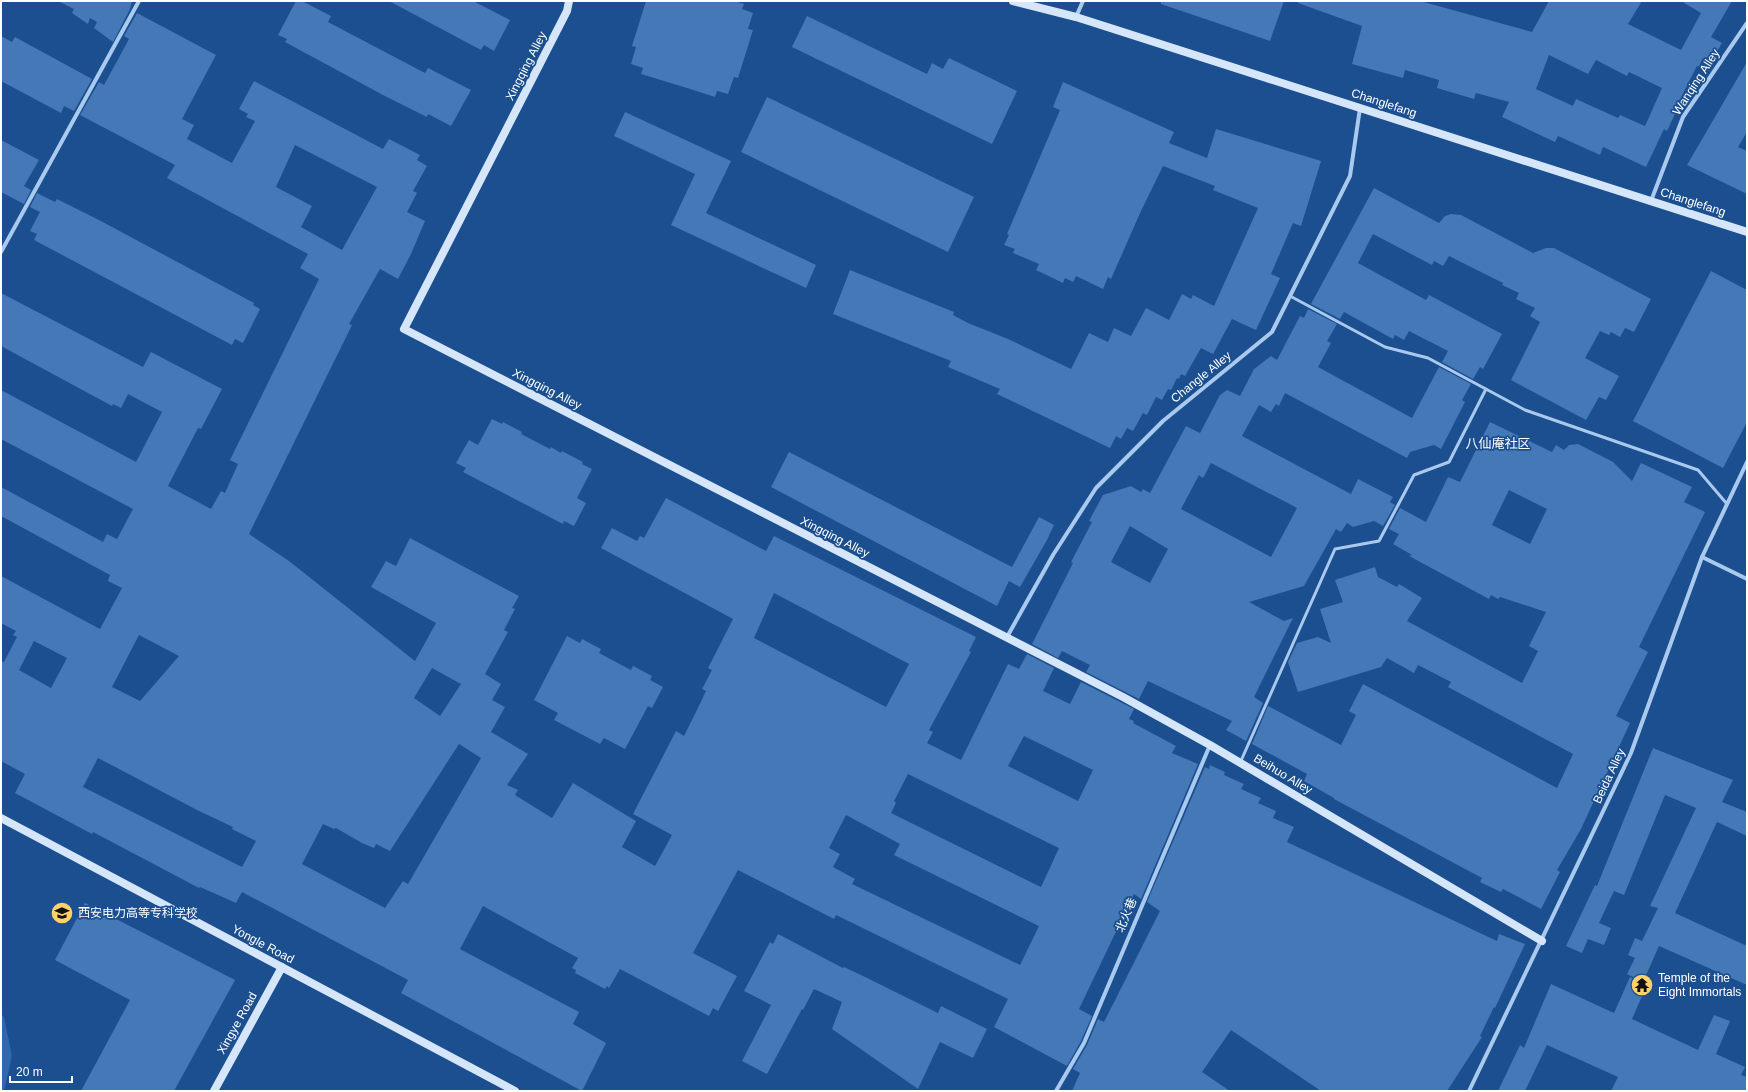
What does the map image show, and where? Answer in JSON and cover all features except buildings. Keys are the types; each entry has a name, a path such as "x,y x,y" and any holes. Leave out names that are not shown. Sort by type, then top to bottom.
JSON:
{"street":[{"path":"1,252 139,1"},
{"name":"Xingqing Alley","path":"569,1 567,11 404,329 1006,638"},
{"name":"Changlefang","path":"1013,1 1076,17 1747,232"},
{"path":"1076,17 1082,1"},
{"name":"Wanqing Alley","path":"1651,201 1683,117 1747,23"},
{"name":"Changle Alley","path":"1006,638 1053,555 1096,488 1163,421 1272,332 1350,176 1360,108"},
{"name":"Beida Alley","path":"1469,1091 1631,753 1702,557 1747,462"},
{"path":"1702,557 1747,579"},
{"name":"Beihuo Alley","path":"1006,638 1123,697 1210,745 1542,941"},
{"name":"北火巷","path":"1056,1091 1084,1043 1163,853 1210,745"},
{"name":"Yongle Road","path":"1,818 514,1091"},
{"name":"Xingye Road","path":"214,1091 282,967"}],"lane":[{"path":"1290,296 1385,347 1428,358 1525,410 1698,470 1727,504"},
{"path":"1240,763 1335,549 1379,541 1414,474 1448,462 1486,389"}],"shaded area":[{"path":"1,1014 4,1017 12,1056 4,1091 1,1091"}],"place":[{"name":"西安电力高等专科学校","path":"62,913"},
{"name":"Temple of the Eight Immortals","path":"1642,985"}],"district":[{"name":"八仙庵社区","path":"1498,443"}]}
